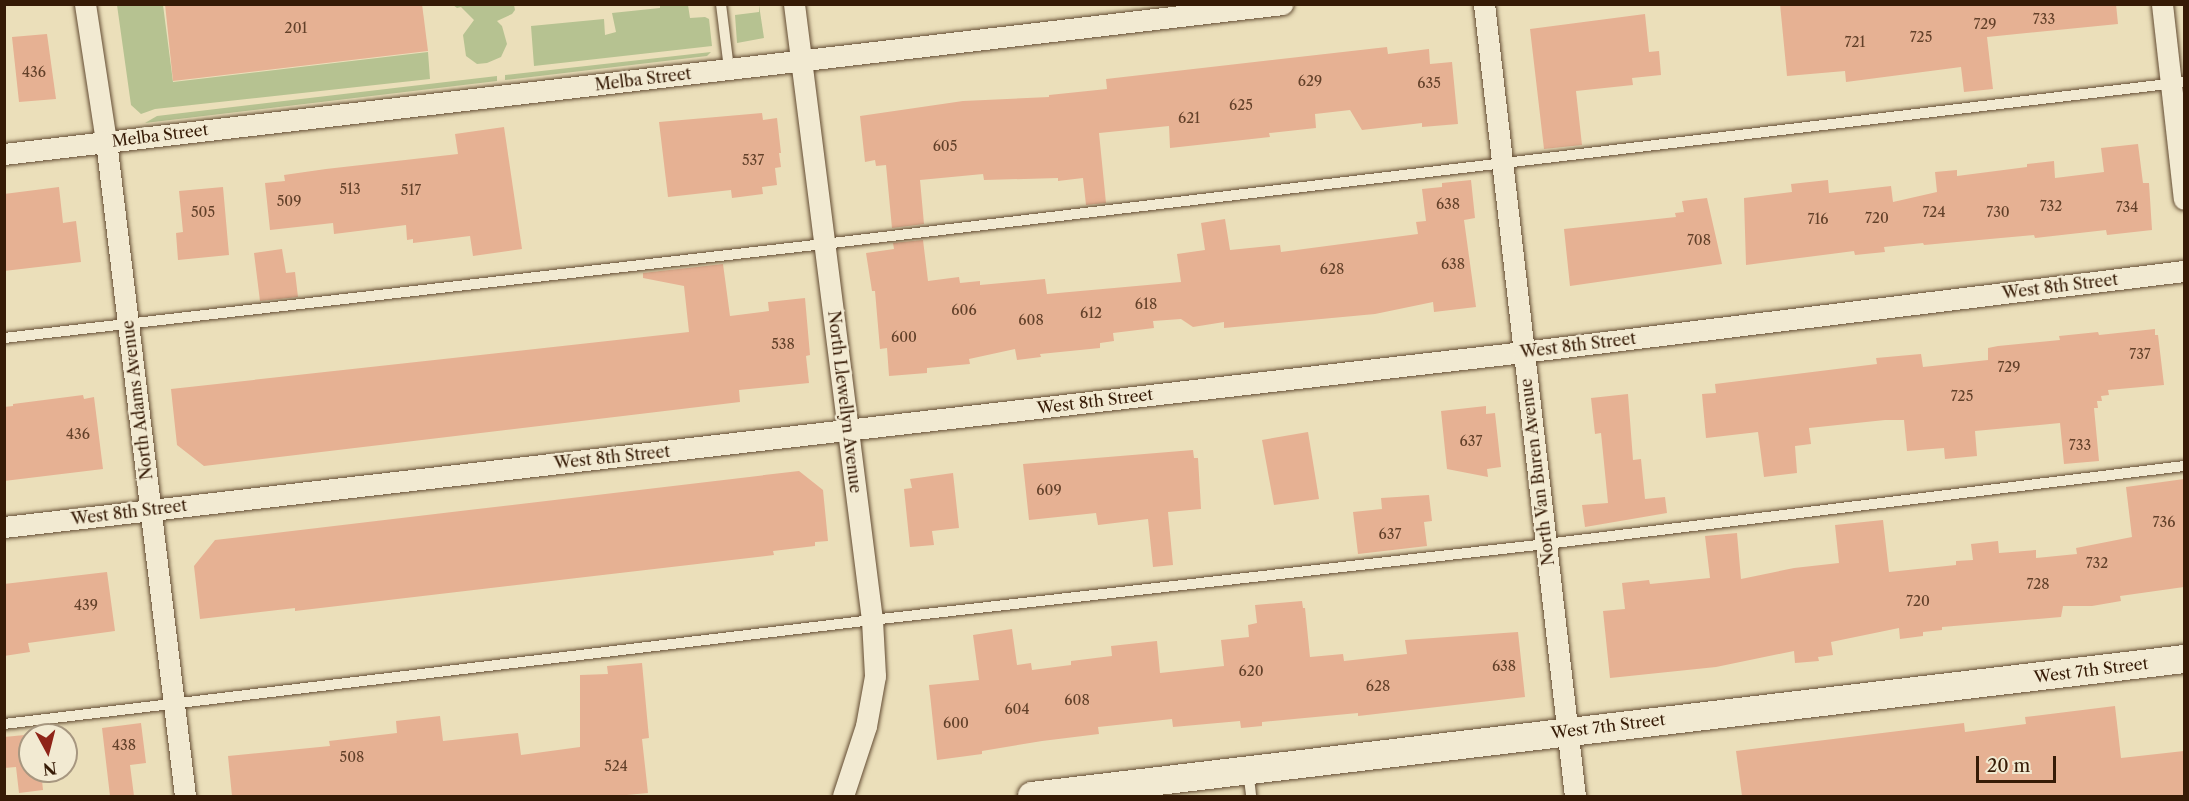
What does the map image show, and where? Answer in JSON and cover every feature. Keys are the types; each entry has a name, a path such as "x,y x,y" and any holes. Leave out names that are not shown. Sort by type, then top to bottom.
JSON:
{"street":[{"name":"North Adams Avenue","path":"85,4 106,141 185,796"},
{"name":"North Llewellyn Avenue","path":"794,4 872,620 875,676 866,726 843,796"},
{"name":"Melba Street","path":"4,154 1282,4"},
{"name":"North Van Buren Avenue","path":"1484,4 1575,796"},
{"path":"2162,4 2178,82 2184,199"},
{"name":"West 8th Street","path":"4,527 1523,352 2184,271"},
{"name":"West 7th Street","path":"1032,796 1249,783 1568,731 2184,658"}],"lane":[{"path":"721,4 729,69"},
{"path":"4,338 824,244 2178,82"},
{"path":"4,724 872,620 1546,544 2184,466"}],"green space":[{"path":"117,5 163,5 173,82 428,52 430,79 155,109 141,114 131,105"},
{"path":"453,5 514,5 515,10 512,14 497,21 502,26 507,44 501,57 487,63 477,64 466,56 463,35 474,20 461,7 457,8"},
{"path":"660,5 688,5 690,18 709,19 712,46 534,66 531,26 604,19 605,35 616,32 612,13 660,8"},
{"path":"759,5 764,38 737,43 735,15 759,12"},
{"path":"711,52 707,56 505,80 505,75"},
{"path":"497,76 497,81 145,123 157,116"}],"building":[{"path":"165,4 422,4 428,51 173,81"},
{"path":"1780,4 2116,4 2118,24 1987,37 1993,89 1964,92 1961,67 1846,82 1845,71 1787,76"},
{"path":"1645,14 1649,52 1659,51 1661,75 1632,78 1633,85 1576,91 1582,145 1544,149 1530,29"},
{"path":"47,34 56,99 19,102 12,37"},
{"path":"1387,47 1388,54 1429,49 1430,64 1452,62 1458,124 1422,127 1422,123 1362,130 1350,110 1315,114 1316,128 1269,133 1270,137 1170,148 1169,126 1099,133 1106,203 1086,205 1083,178 1058,181 1058,178 984,180 983,174 920,180 924,224 892,228 886,165 876,166 875,160 865,162 860,116 963,101 1049,97 1049,95 1107,89 1106,79"},
{"path":"762,113 763,120 777,118 781,167 775,168 777,185 762,187 763,194 732,198 731,190 668,197 659,122"},
{"path":"504,127 522,249 473,256 470,236 413,243 413,239 407,240 406,225 334,234 333,223 270,230 265,183 285,181 284,175 458,154 455,134"},
{"path":"2138,144 2143,183 2149,183 2152,230 2107,235 2106,230 2035,238 2034,235 1924,245 1923,243 1884,247 1885,252 1855,255 1854,251 1746,265 1744,198 1792,192 1791,184 1828,180 1829,193 1891,186 1893,202 1937,192 1935,172 1957,170 1957,176 2027,167 2027,164 2054,161 2055,178 2104,172 2101,148"},
{"path":"1471,180 1475,218 1464,220 1476,307 1434,312 1433,302 1375,314 1224,328 1224,322 1193,327 1181,319 1153,321 1154,328 1113,333 1114,341 1100,343 1100,348 1040,354 1041,357 1017,360 1015,349 969,359 970,364 927,368 927,373 889,376 887,348 880,349 875,291 872,291 866,253 894,249 893,243 923,240 928,281 959,277 960,283 980,281 980,285 1045,279 1047,294 1181,282 1177,254 1205,250 1201,223 1225,219 1230,250 1280,245 1281,252 1418,234 1416,222 1426,221 1422,189 1442,187 1442,183"},
{"path":"59,187 63,223 76,221 81,262 4,271 4,194"},
{"path":"223,187 229,255 178,260 176,233 183,232 179,191"},
{"path":"1707,198 1722,264 1570,286 1564,229 1676,217 1675,213 1684,212 1682,201"},
{"path":"282,249 286,273 295,272 298,297 260,301 254,253"},
{"path":"723,264 730,316 769,311 768,302 805,298 810,355 806,356 809,383 739,390 740,402 204,466 177,445 171,389 689,332 684,286 643,278 643,273"},
{"path":"2155,329 2155,335 2158,335 2164,385 2108,390 2109,395 2101,396 2102,401 2097,401 2098,408 2094,408 2099,461 2064,464 2060,423 1975,431 1977,456 1945,459 1944,448 1907,451 1904,420 1809,428 1811,444 1795,446 1797,473 1764,477 1758,432 1706,438 1702,394 1716,393 1715,384 1877,364 1876,358 1921,354 1923,367 1988,360 1988,348 1998,346 2060,340 2059,336 2098,332 2099,335"},
{"path":"1628,394 1633,460 1641,459 1645,499 1665,497 1667,513 1585,527 1582,505 1608,503 1601,433 1595,434 1591,398"},
{"path":"83,395 84,399 94,397 103,469 4,481 4,407"},
{"path":"1486,406 1486,414 1495,413 1501,467 1487,469 1488,477 1447,469 1441,411"},
{"path":"1308,432 1319,499 1274,505 1262,440"},
{"path":"1193,450 1194,458 1198,458 1201,509 1168,512 1173,565 1153,567 1148,519 1098,525 1096,513 1029,520 1023,464"},
{"path":"799,471 823,490 828,541 815,542 815,546 773,551 774,555 295,611 295,608 200,619 194,566 215,540"},
{"path":"953,473 959,528 932,531 934,545 910,547 904,489 912,488 910,479"},
{"path":"2184,479 2184,587 2120,596 2121,601 2092,606 2063,606 2061,617 1942,627 1942,630 1923,632 1923,636 1900,639 1899,628 1831,642 1833,655 1818,657 1819,661 1795,663 1794,651 1716,667 1610,678 1603,611 1625,609 1622,583 1649,580 1650,584 1710,578 1705,536 1737,533 1741,579 1794,568 1839,563 1835,525 1883,520 1889,572 1956,565 1956,561 1973,560 1971,544 1998,541 1999,553 2036,550 2036,558 2077,554 2076,548 2132,537 2126,487"},
{"path":"1429,495 1432,521 1424,522 1427,546 1358,554 1353,512 1382,509 1381,498"},
{"path":"107,572 115,631 28,643 30,652 4,656 4,584"},
{"path":"1302,601 1303,608 1305,608 1310,657 1343,654 1344,661 1407,654 1405,640 1518,632 1525,697 1358,716 1358,713 1262,722 1262,726 1241,728 1240,721 1173,727 1172,719 1098,727 1099,734 1042,741 982,751 982,754 937,760 929,685 979,680 973,635 1012,629 1017,665 1031,663 1032,670 1071,665 1071,661 1112,656 1111,646 1157,641 1160,673 1224,666 1221,640 1249,637 1248,625 1257,623 1255,605"},
{"path":"642,663 649,738 642,739 648,793 616,796 232,796 228,756 330,746 329,741 397,733 396,721 440,716 443,741 518,733 521,755 580,747 580,675 608,674 607,666"},
{"path":"2115,706 2121,758 2184,751 2184,796 1742,796 1736,751 1964,723 1965,732 2026,724 2025,717"},
{"path":"141,723 146,763 130,765 134,796 110,796 102,728"},
{"path":"18,736 18,783 42,783 43,790 19,793 16,767 4,768 4,737"}]}
